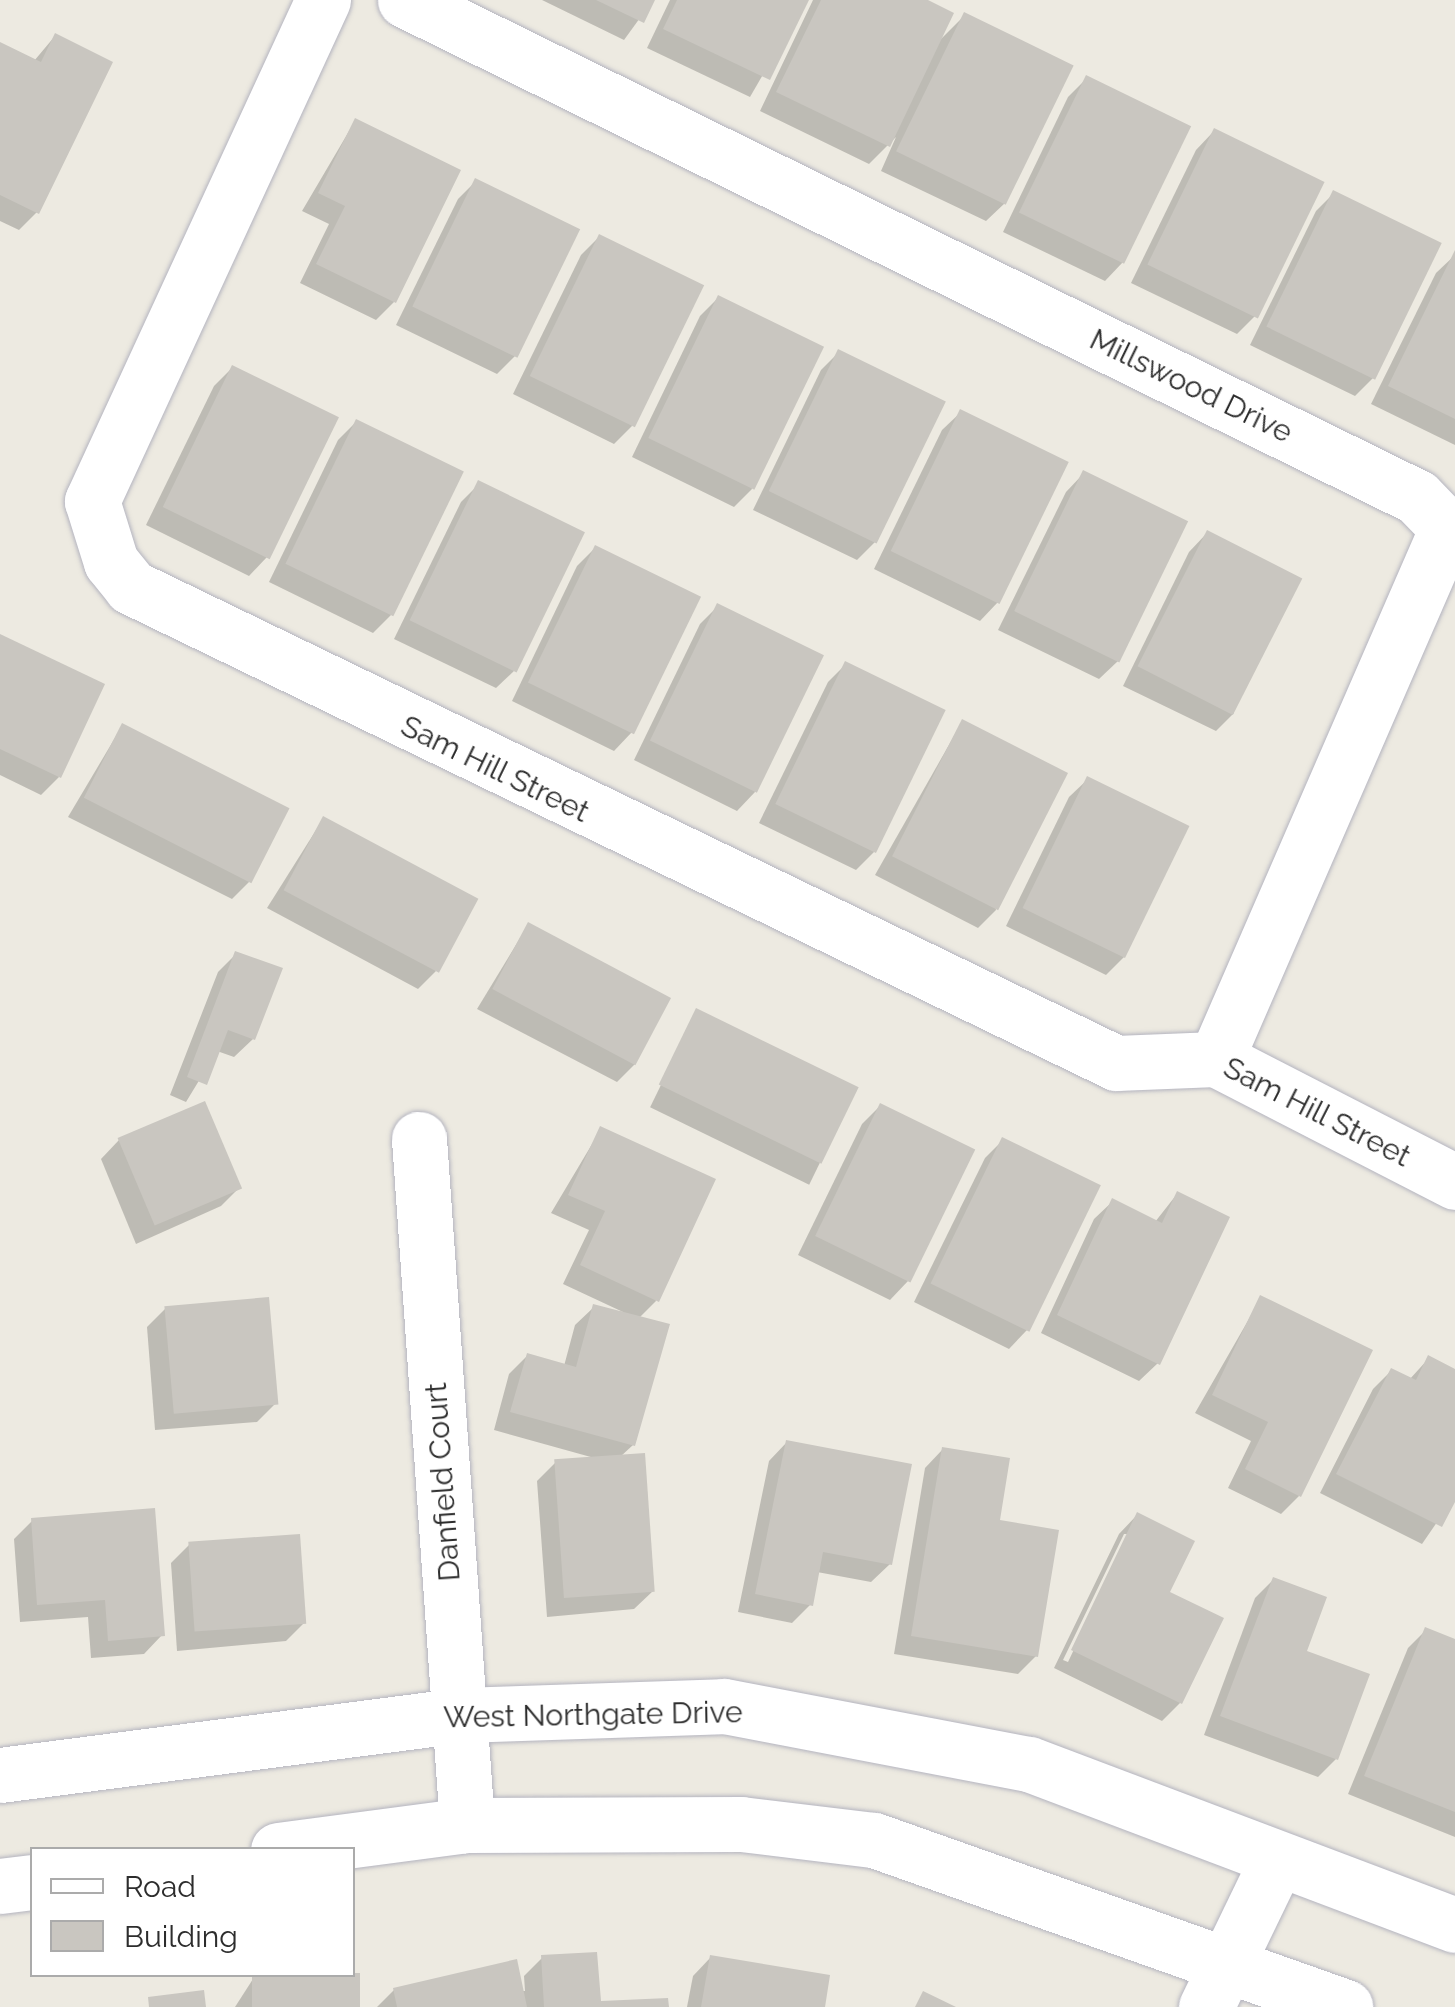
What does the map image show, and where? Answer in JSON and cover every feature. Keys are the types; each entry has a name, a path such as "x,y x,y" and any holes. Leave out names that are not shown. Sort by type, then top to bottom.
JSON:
{"street":[{"name":"Sam Hill Street","path":"322,0 92,501 111,562 131,587 1116,1063 1216,1059 1455,1182"},
{"name":"Millswood Drive","path":"405,0 1417,498 1447,528 1216,1059"},
{"name":"Danfield Court","path":"419,1139 466,1825"},
{"name":"West Northgate Drive","path":"0,1775 459,1715 724,1706 924,1737 1029,1764 1276,1862 1455,1924"},
{"path":"301,1847 466,1825 741,1824 874,1840 1216,1985 1345,2007"},
{"path":"1216,1985 1276,1862"},
{"path":"0,1886 30,1882"}],"building":[{"path":"596,0 655,0 644,23"},
{"path":"677,0 809,0 770,80 663,29"},
{"path":"821,0 928,0 954,13 890,147 776,92"},
{"path":"964,12 1074,65 1006,205 896,151"},
{"path":"55,33 113,62 39,214 0,195 0,42 41,62"},
{"path":"1086,75 1191,126 1124,264 1019,213"},
{"path":"355,118 461,170 396,303 316,264 345,206 318,193"},
{"path":"1214,128 1325,182 1258,319 1147,265"},
{"path":"475,178 580,229 517,358 412,307"},
{"path":"1333,190 1442,243 1375,380 1266,327"},
{"path":"599,234 704,285 635,427 530,376"},
{"path":"1455,250 1455,419 1388,386"},
{"path":"718,295 824,347 754,490 648,438"},
{"path":"838,349 946,402 877,544 769,491"},
{"path":"232,365 339,417 270,559 163,507"},
{"path":"960,409 1069,462 999,604 891,551"},
{"path":"356,419 464,472 393,616 285,564"},
{"path":"1083,470 1188,521 1119,662 1014,611"},
{"path":"478,480 585,532 517,672 410,620"},
{"path":"1207,530 1302,579 1233,715 1138,666"},
{"path":"595,545 701,597 634,734 528,683"},
{"path":"717,603 824,655 757,793 650,741"},
{"path":"0,634 105,684 61,778 0,749"},
{"path":"845,661 946,710 876,853 775,804"},
{"path":"962,719 1068,773 998,910 892,856"},
{"path":"122,723 290,808 251,883 84,798"},
{"path":"1087,776 1189,826 1125,958 1023,908"},
{"path":"323,816 478,899 439,973 284,890"},
{"path":"528,922 671,998 635,1065 492,989"},
{"path":"235,951 283,968 255,1040 228,1030 207,1085 187,1077"},
{"path":"696,1008 859,1087 821,1164 659,1084"},
{"path":"205,1101 242,1188 155,1226 118,1138"},
{"path":"880,1103 975,1149 910,1282 815,1236"},
{"path":"600,1126 716,1179 659,1302 580,1265 605,1211 568,1195"},
{"path":"1002,1137 1101,1185 1029,1332 931,1284"},
{"path":"1177,1191 1230,1217 1160,1365 1057,1315 1112,1198 1162,1223"},
{"path":"1260,1295 1373,1350 1301,1497 1245,1469 1268,1422 1212,1395"},
{"path":"269,1297 278,1405 174,1414 164,1306"},
{"path":"593,1304 670,1324 635,1446 510,1412 527,1353 576,1367"},
{"path":"1428,1355 1455,1369 1455,1502 1442,1527 1336,1474 1391,1368 1416,1380"},
{"path":"786,1440 912,1464 892,1565 823,1552 813,1606 755,1594"},
{"path":"942,1447 1010,1458 1000,1520 1059,1530 1038,1657 911,1636"},
{"path":"645,1453 655,1592 564,1598 554,1459"},
{"path":"155,1508 165,1636 108,1641 105,1600 37,1605 31,1518"},
{"path":"1137,1512 1195,1541 1170,1592 1224,1618 1182,1704 1071,1650"},
{"path":"300,1534 306,1624 195,1632 188,1542"},
{"path":"1273,1577 1327,1597 1307,1651 1370,1674 1338,1760 1220,1716"},
{"path":"1425,1627 1455,1639 1455,1812 1364,1776"},
{"path":"597,1952 601,2001 668,1998 669,2007 544,2007 541,1955"},
{"path":"710,1955 830,1975 825,2007 701,2007"},
{"path":"517,1959 527,2007 397,2007 393,1988"},
{"path":"355,1973 360,1973 360,2007 252,2007 252,1977 355,1977"},
{"path":"204,1990 206,2007 149,2007 148,1997"},
{"path":"923,1991 956,2007 915,2007"}]}
